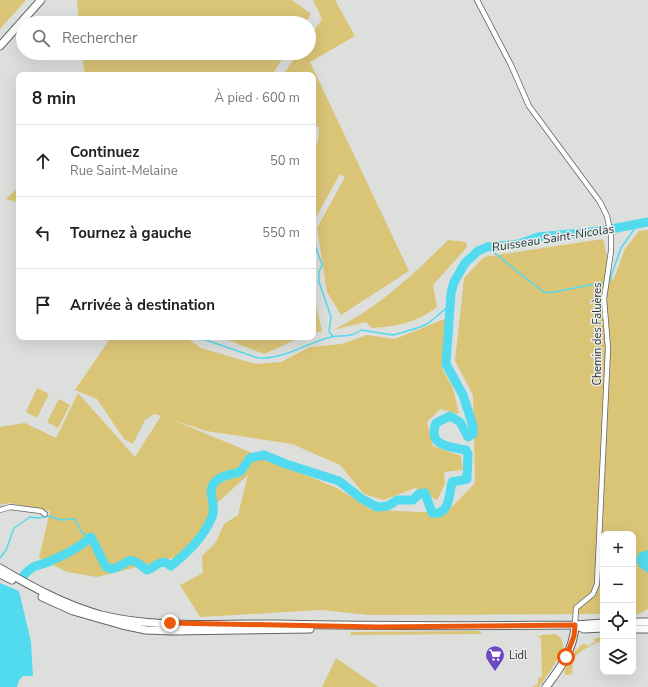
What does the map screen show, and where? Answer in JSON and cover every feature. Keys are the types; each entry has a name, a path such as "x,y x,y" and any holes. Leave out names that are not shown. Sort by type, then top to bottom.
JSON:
{"main road":[{"path":"27,16 41,0"},
{"path":"0,46 16,28"},
{"path":"0,568 50,596 95,613 122,618 170,623 378,627"},
{"path":"0,574 51,602 73,611 122,626 146,630 276,631 378,627 575,625 600,623"},
{"path":"636,622 648,622"},
{"path":"575,625 584,629 600,628"},
{"path":"546,687 566,657 574,636 575,625"},
{"path":"636,629 648,629"}],"street":[{"name":"Chemin des Faluères","path":"477,0 511,65 529,106 600,202 607,216 611,235 612,250 606,279 604,299 608,348 597,584 593,594 576,608 575,625"},
{"path":"0,510 10,507 41,511 45,514"}],"shaded area":[{"path":"0,0 26,0 0,29"},
{"path":"77,0 292,0 311,14 310,16 78,16"},
{"path":"313,0 335,0 355,36 316,59 316,28 322,19"},
{"path":"83,60 282,60 274,72 85,72"},
{"path":"293,60 313,60 310,62 315,72 285,72"},
{"path":"316,75 409,271 341,315 327,292 317,228 345,177 340,174 316,217 316,145 318,141 319,127 316,126"},
{"path":"16,190 16,202 6,199"},
{"path":"648,230 648,609 639,614 636,614 636,531 600,531 600,614 369,615 321,610 200,617 180,585 203,573 202,556 216,542 224,524 238,515 248,475 217,503 201,532 176,557 97,577 67,572 39,558 50,511 10,503 0,505 0,427 25,423 56,438 78,393 135,457 161,416 154,414 145,420 133,444 124,439 97,399 75,390 109,340 189,340 201,348 256,364 281,362 310,347 342,344 367,335 395,339 447,318 442,368 453,388 459,414 440,409 427,422 433,446 461,456 463,470 444,472 445,484 437,500 415,488 384,500 364,494 340,465 292,444 206,431 173,420 337,488 372,510 446,513 475,483 473,395 455,361 464,278 484,257 603,239 613,281 625,249 639,231"},
{"path":"448,240 466,242 467,247 433,285 437,307 422,317 399,325 372,328 366,322 333,330 365,312 380,301 422,266"},
{"path":"316,306 322,331 316,332"},
{"path":"228,340 295,340 264,354"},
{"path":"37,388 49,394 37,418 26,412"},
{"path":"59,399 70,405 58,428 47,422"},
{"path":"351,632 481,632 481,634 350,635"},
{"path":"556,634 563,642 563,648 560,656 539,687 531,687 537,685 539,677 542,677 541,638 538,637 542,635"},
{"path":"600,637 600,642 586,648 578,654 573,660 572,674 565,675 564,671 576,650 584,643 587,646 595,642 594,639"},
{"path":"336,658 378,687 322,687"}],"water":[{"path":"648,550 648,573 639,567 636,559 639,553"},
{"path":"0,583 19,591 31,642 33,676 23,676 19,680 17,687 0,687"}],"waterway":[{"name":"Ruisseau Saint-Nicolas","path":"24,575 33,567 54,560 81,545 91,537 106,567 112,569 131,560 147,570 164,562 171,566 195,544 208,525 214,508 211,492 212,486 215,482 218,479 240,472 250,458 264,455 286,464 339,481 362,499 377,507 388,506 397,500 413,500 419,494 425,493 432,513 442,511 448,503 452,482 467,479 468,454 466,450 447,446 437,441 434,431 436,423 450,416 460,422 468,437 473,434 473,426 463,395 446,364 451,293 454,282 465,263 478,251 487,247 519,244 538,237 601,231 648,222"},
{"path":"609,282 621,248 638,224"},
{"path":"487,247 542,291 549,293 605,282"},
{"path":"316,248 322,265 319,272 319,282 331,317 329,331 333,337"},
{"path":"206,340 258,358 267,358 286,354 331,337 346,336 357,333 361,330 393,335 415,329 425,325 451,306"},
{"path":"0,558 6,550 14,528 30,517 38,518 49,516 61,520 75,519 82,533 91,537"}],"place":[{"name":"Lidl","path":"495,672"}],"route":[{"path":"170,623 378,627 575,625 574,636 566,657"}]}
